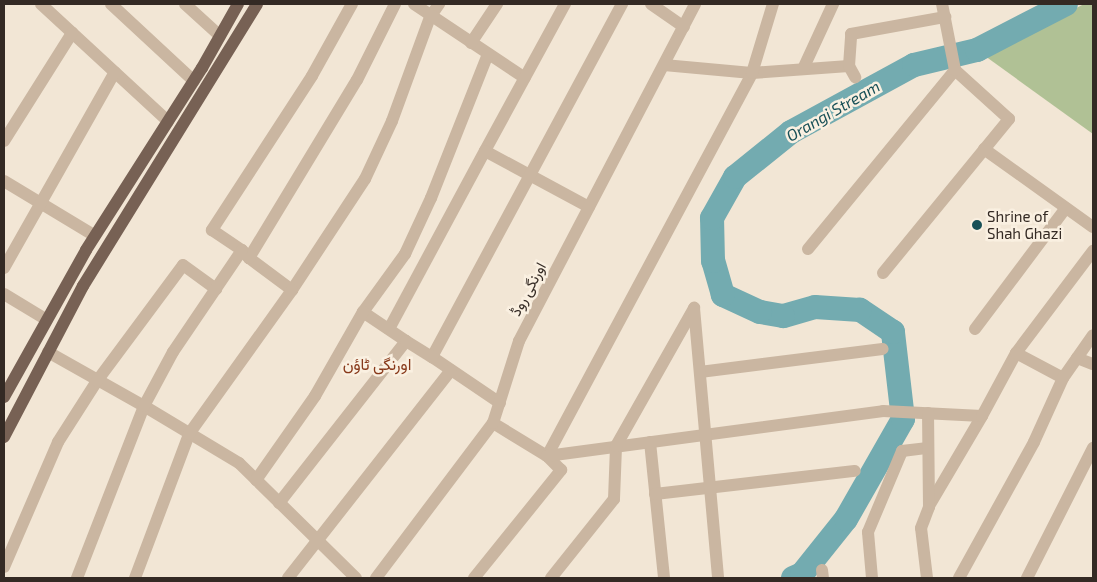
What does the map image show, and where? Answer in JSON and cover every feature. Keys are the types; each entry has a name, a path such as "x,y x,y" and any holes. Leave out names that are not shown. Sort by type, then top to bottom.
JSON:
{"main road":[{"path":"4,397 95,236 194,80 238,4"},
{"path":"4,437 84,286 257,4"}],"street":[{"path":"41,4 168,121"},
{"path":"111,4 194,80"},
{"path":"185,4 220,36"},
{"path":"292,290 212,230 312,76 352,4"},
{"path":"77,578 144,406 173,352 216,289 245,254 357,80 395,4"},
{"path":"414,4 430,17 525,78"},
{"path":"135,578 190,434 292,290 365,179 392,121 430,17 439,4"},
{"path":"471,43 497,4"},
{"path":"389,330 565,4"},
{"path":"432,357 622,4"},
{"path":"651,4 684,27"},
{"name":"اورنگی روڈ","path":"376,578 493,423 519,341 695,4"},
{"path":"547,456 752,73 773,4"},
{"path":"803,69 833,4"},
{"path":"883,273 1009,119 955,70 942,4"},
{"path":"664,65 752,73 803,69 852,72 851,34 945,17"},
{"path":"4,141 72,32"},
{"path":"256,480 315,396 363,312 405,254 431,198 488,54"},
{"path":"808,249 955,70"},
{"path":"4,268 115,72"},
{"path":"984,149 1093,227"},
{"path":"485,151 589,207"},
{"path":"4,180 95,236"},
{"path":"975,329 1066,208"},
{"path":"927,578 921,528 929,507 1016,353 1093,251"},
{"path":"4,566 58,442 97,381 183,265 216,289"},
{"path":"4,294 47,320"},
{"path":"551,578 614,499 616,446 694,308 707,434 718,578"},
{"path":"363,312 500,403"},
{"path":"959,578 1034,442 1063,378 1093,334"},
{"path":"278,503 406,342"},
{"path":"700,372 883,349"},
{"path":"48,352 144,406 239,463 317,542 356,578"},
{"path":"1016,353 1063,378"},
{"path":"1077,358 1093,364"},
{"path":"288,578 451,370"},
{"path":"547,456 883,411 982,416"},
{"path":"927,413 929,507"},
{"path":"474,578 560,470 547,456 493,423"},
{"path":"650,442 664,578"},
{"path":"872,578 868,532 902,451 928,448"},
{"path":"1027,578 1093,448"},
{"path":"655,494 854,472"}],"green space":[{"path":"1084,4 1093,4 1093,134 985,56"}],"waterway":[{"name":"Orangi Stream","path":"793,578 802,574 846,519 903,419 893,332 860,310 815,307 783,316 760,312 723,295 713,261 712,218 735,177 791,132 914,65 977,50 1066,4"}],"place":[{"name":"Shrine of Shah Ghazi","path":"977,225"}],"district":[{"name":"اورنگی ٹاؤن","path":"377,364"}]}
